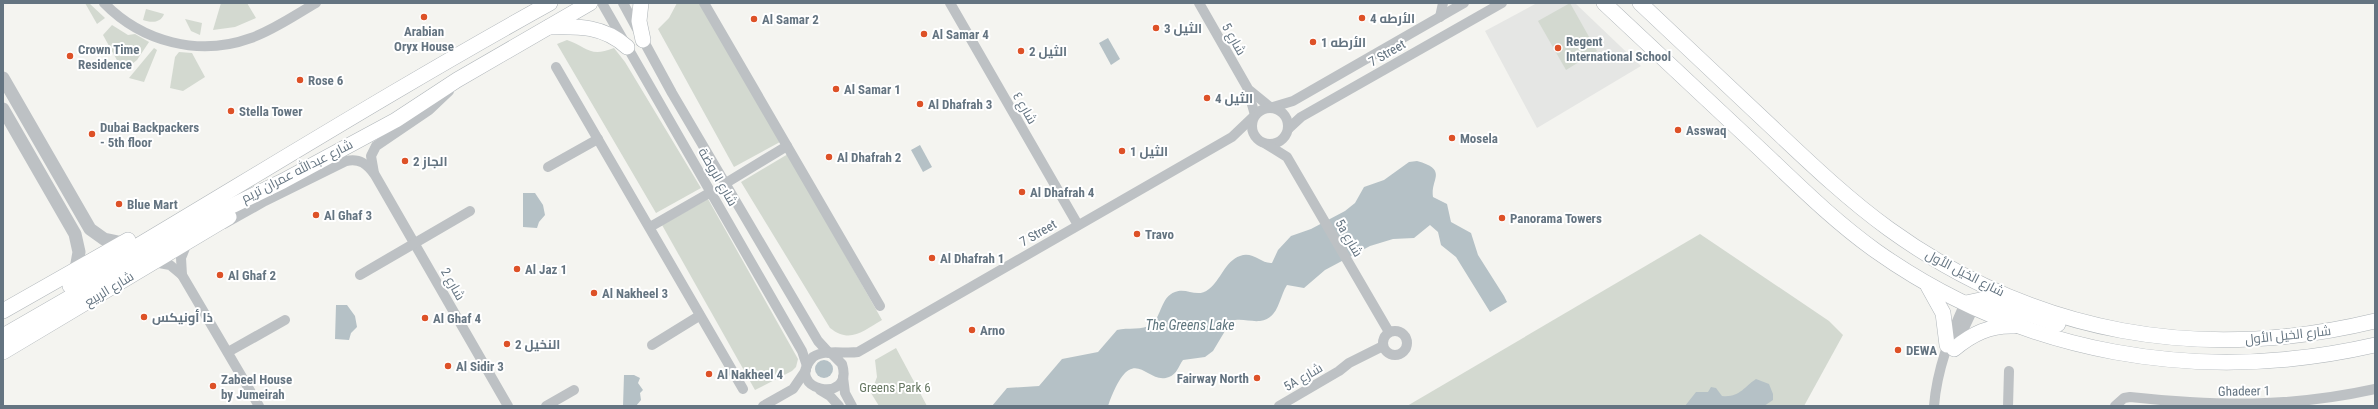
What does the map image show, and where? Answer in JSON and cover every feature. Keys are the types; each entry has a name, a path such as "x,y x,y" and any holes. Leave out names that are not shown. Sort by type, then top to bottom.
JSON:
{"main road":[{"name":"شارع عبدالله عمران تريم","path":"3,324 211,216 283,181 396,120 457,80 546,27 590,3"},
{"path":"641,3 639,21 643,40"},
{"name":"شارع الخيل الأول","path":"1604,3 1834,218 1876,251 1929,285 1972,299 2025,327 2056,338 2114,353 2192,362 2238,363 2289,360 2340,353 2375,345"},
{"name":"شارع الخيل الأول","path":"1640,3 1850,198 1912,245 1963,275 1996,291 2096,326 2119,332 2162,337 2241,340 2290,337 2339,329 2375,321"},
{"name":"شارع عبدالله عمران تريم","path":"3,336 211,216 274,163 545,5"},
{"path":"546,27 580,26 596,28 609,34 628,47"},
{"path":"3,311 219,189 274,163"},
{"name":"شارع الربيع","path":"3,352 188,242 211,216"},
{"path":"1963,275 1972,299 1991,302 2070,326 2087,328 2096,326"},
{"path":"1929,285 1943,313 1948,351 1974,334 1990,328 2007,326 2025,327"}],"street":[{"path":"104,3 122,19 156,38 173,43 206,47 218,46 252,38 316,3"},
{"name":"شارع الروضة","path":"602,3 802,351 806,368"},
{"name":"شارع الروضة","path":"623,3 818,342 831,353"},
{"path":"704,3 880,306"},
{"name":"شارع ٤","path":"950,3 1078,225"},
{"name":"شارع 5","path":"1198,3 1247,88 1254,116"},
{"path":"1440,17 1443,3"},
{"name":"7 Street","path":"1271,107 1293,101 1464,3"},
{"name":"7 Street","path":"1288,131 1301,117 1502,3"},
{"path":"556,67 743,389"},
{"path":"3,78 83,220 96,235 109,241 122,243"},
{"path":"375,175 371,161 376,146 429,110 457,80"},
{"name":"شارع 5","path":"1247,88 1271,107"},
{"path":"1264,143 1257,139 1252,128 1254,116 1261,109 1271,107 1283,113 1288,123 1287,157"},
{"path":"3,109 70,225 78,243 76,269"},
{"name":"7 Street","path":"858,352 1232,137 1254,116"},
{"path":"1232,137 1247,137 1264,143 1281,140 1288,131"},
{"path":"548,167 598,139"},
{"name":"5a شارع","path":"1264,143 1287,157 1389,332"},
{"path":"726,183 787,146"},
{"name":"شارع الربيع","path":"211,216 230,222 265,201 346,161 359,160 364,163 375,175"},
{"name":"شارع 2","path":"375,175 508,406"},
{"path":"650,227 711,192"},
{"path":"360,275 470,211"},
{"path":"70,225 79,225 83,220"},
{"path":"182,275 181,258 188,242"},
{"path":"154,262 170,265 182,275 259,406"},
{"path":"1934,406 1937,381 1948,351 1972,299"},
{"path":"652,345 700,316"},
{"path":"228,352 285,320"},
{"path":"1397,331 1404,335 1406,347 1396,355 1388,353 1383,346 1384,338 1389,332 1397,331"},
{"name":"5A شارع","path":"1279,406 1339,371 1349,363 1360,359 1383,346"},
{"path":"763,406 793,388 806,368 818,354 858,352"},
{"path":"793,388 834,388 858,352"},
{"path":"831,353 840,360 845,393 852,406"},
{"path":"806,368 808,381 830,396 839,406"},
{"path":"2008,406 2009,371"},
{"name":"Ghadeer 1","path":"2115,406 2124,398 2130,397 2201,404 2244,405 2321,399 2375,389"},
{"path":"546,406 574,390"}],"shaded area":[{"name":"Regent International School","path":"1537,3 1575,3 1641,66 1537,128 1485,31"}],"green space":[{"path":"85,3 89,3 105,18 97,24"},
{"path":"221,3 247,3 256,18 235,27 213,30"},
{"path":"677,3 701,3 780,142 734,167 658,29 669,18"},
{"path":"1570,3 1597,51 1566,70 1538,21"},
{"path":"146,9 164,14 163,17 158,21 152,22 143,20"},
{"path":"185,19 202,23 200,35 191,31"},
{"path":"112,25 128,35 135,34 149,42 137,60 123,71 103,35"},
{"path":"567,40 594,52 606,51 614,48 625,62 701,188 656,213 557,44"},
{"path":"154,48 157,50 144,82 129,78"},
{"path":"179,52 192,53 205,77 183,91 170,88 175,57"},
{"path":"788,154 882,320 862,332 844,335 837,333 830,328 741,182"},
{"path":"708,199 798,359 796,367 792,371 755,390 662,225"},
{"path":"1700,234 1829,321 1843,335 1804,406 1407,406"},
{"name":"Greens Park 6","path":"896,348 927,406 879,406 871,393 877,377 875,360"}],"water":[{"path":"1108,38 1120,59 1111,65 1099,43"},
{"path":"920,145 932,167 923,172 911,150"},
{"name":"The Greens Lake","path":"1417,161 1427,164 1433,168 1436,176 1433,197 1447,204 1451,222 1471,233 1478,255 1507,302 1490,312 1456,257 1441,245 1438,232 1430,225 1414,238 1393,239 1370,246 1325,270 1304,288 1287,285 1278,307 1271,316 1260,321 1231,321 1213,351 1205,357 1183,360 1172,376 1161,378 1139,369 1132,369 1125,373 1117,385 1108,406 992,406 1007,388 1039,386 1062,359 1098,352 1117,330 1139,328 1152,324 1170,294 1179,291 1196,293 1205,292 1217,281 1227,266 1235,258 1249,255 1264,262 1272,263 1278,250 1291,236 1311,229 1345,211 1355,203 1364,187 1384,180 1409,162"},
{"path":"523,193 535,193 543,205 545,215 539,222 537,228 523,227"},
{"path":"336,305 347,305 355,316 357,327 351,333 349,340 335,339"},
{"path":"820,360 828,360 833,365 831,376 828,378 820,378 815,373 815,365"},
{"path":"624,375 634,375 640,378 638,383 643,390 640,393 641,400 636,406 623,406"},
{"path":"1756,379 1769,384 1773,394 1773,400 1764,406 1685,406 1696,392 1708,392 1711,387 1716,388 1722,396 1733,395 1737,394"}],"place":[{"name":"Arabian Oryx House","path":"424,17"},
{"name":"الأرطه 4","path":"1362,18"},
{"name":"Al Samar 2","path":"754,19"},
{"name":"الثيل 3","path":"1156,28"},
{"name":"Al Samar 4","path":"924,34"},
{"name":"الأرطه 1","path":"1313,42"},
{"name":"Regent International School","path":"1558,48"},
{"name":"الثيل 2","path":"1021,51"},
{"name":"Crown Time Residence","path":"70,56"},
{"name":"Rose 6","path":"300,80"},
{"name":"Al Samar 1","path":"836,89"},
{"name":"الثيل 4","path":"1207,98"},
{"name":"Al Dhafrah 3","path":"920,104"},
{"name":"Stella Tower","path":"231,111"},
{"name":"Asswaq","path":"1678,130"},
{"name":"Dubai Backpackers - 5th floor","path":"92,134"},
{"name":"Mosela","path":"1452,138"},
{"name":"الثيل 1","path":"1122,151"},
{"name":"Al Dhafrah 2","path":"829,157"},
{"name":"الجاز 2","path":"405,161"},
{"name":"Al Dhafrah 4","path":"1022,192"},
{"name":"Blue Mart","path":"119,204"},
{"name":"Al Ghaf 3","path":"316,215"},
{"name":"Panorama Towers","path":"1502,218"},
{"name":"Travo","path":"1137,234"},
{"name":"Al Dhafrah 1","path":"932,258"},
{"name":"Al Jaz 1","path":"517,269"},
{"name":"Al Ghaf 2","path":"220,275"},
{"name":"Al Nakheel 3","path":"594,293"},
{"name":"ذا أونيكس","path":"144,317"},
{"name":"Al Ghaf 4","path":"425,318"},
{"name":"Arno","path":"972,330"},
{"name":"النخيل 2","path":"507,344"},
{"name":"DEWA","path":"1898,350"},
{"name":"Al Sidir 3","path":"448,366"},
{"name":"Al Nakheel 4","path":"709,374"},
{"name":"Fairway North","path":"1257,378"},
{"name":"Zabeel House by Jumeirah","path":"213,386"}]}
